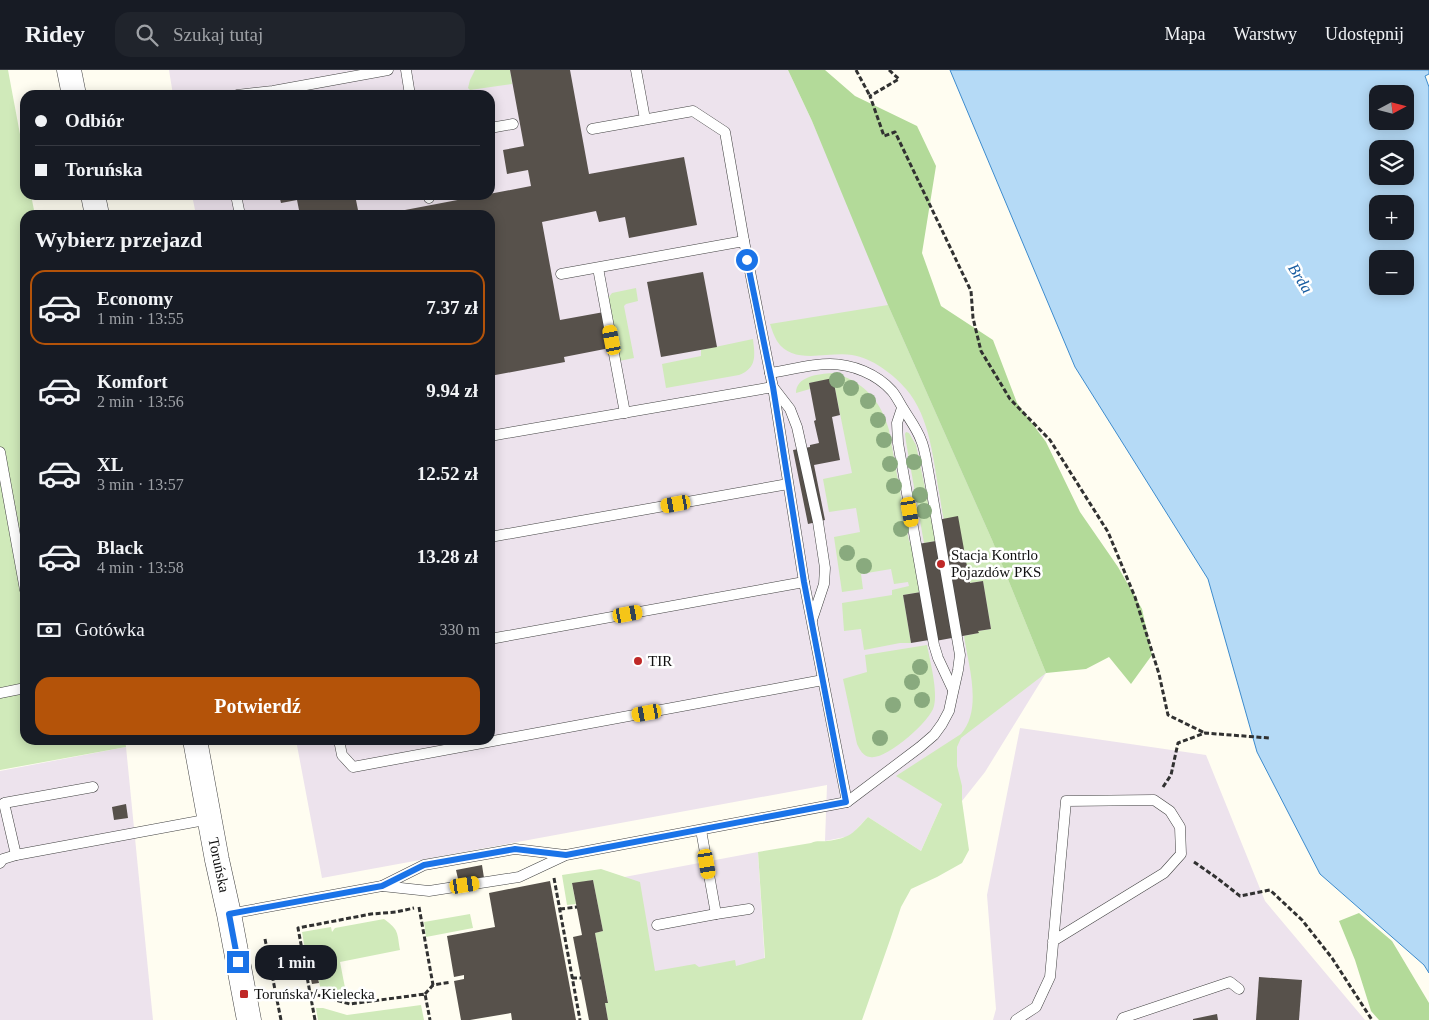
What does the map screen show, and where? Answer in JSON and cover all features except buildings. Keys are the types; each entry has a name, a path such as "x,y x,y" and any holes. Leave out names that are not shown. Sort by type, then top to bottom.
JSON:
{"street":[{"path":"69,70 73,90"},
{"name":"Toruńska","path":"196,745 249,1020"}],"lane":[{"path":"278,90 388,70"},
{"path":"406,70 409,90"},
{"path":"636,70 646,118"},
{"path":"592,128 693,111 725,132 773,387 811,621 846,802"},
{"path":"495,127 513,124"},
{"path":"561,274 744,241"},
{"path":"598,268 625,413"},
{"path":"382,886 429,891 519,877 566,855 846,802 934,735 948,711 960,655 928,470 921,440 912,421 891,390 879,379 865,372 849,366 831,364 813,365 770,373"},
{"path":"495,435 773,387"},
{"path":"773,387 790,409 797,427 818,522 825,568 824,584 811,621"},
{"path":"902,408 897,422 898,443 934,645 953,690"},
{"path":"0,452 20,562"},
{"path":"495,536 788,484"},
{"path":"495,638 804,582"},
{"path":"495,741 823,680"},
{"path":"0,693 20,689"},
{"path":"341,745 342,755 353,767 472,745"},
{"path":"16,855 4,803 93,787"},
{"path":"1016,1020 1036,1007 1050,977 1053,941 1066,801 1154,800 1170,811 1180,827 1181,854 1164,873 1053,941"},
{"path":"1,860 16,855 210,819"},
{"path":"701,830 716,914"},
{"path":"229,914 382,886 424,865 515,849 566,855"},
{"path":"657,925 749,909"},
{"path":"1122,1020 1123,1018 1230,982 1239,989"}],"path":[{"path":"856,70 870,96 884,136 895,132 971,291 973,318 981,351 1010,399 1050,440 1108,532 1135,597 1159,674 1168,715 1205,733 1269,738"},
{"path":"870,96 898,79 889,70"},
{"path":"1154,800 1171,775 1178,743 1205,733"},
{"path":"1181,854 1240,896 1270,890 1302,920 1332,958 1372,1020"},
{"path":"554,877 580,1020"},
{"path":"316,1020 298,928 427,905"},
{"path":"419,906 433,985"},
{"path":"560,909 577,907"},
{"path":"265,939 281,1020"},
{"path":"572,978 581,978"},
{"path":"277,1000 310,993 350,1004 424,994 433,985 450,982"},
{"path":"424,994 430,1020"}],"shaded area":[{"path":"169,70 788,70 812,121 992,540 1046,673 985,772 962,801 942,804 921,851 868,817 850,836 825,841 827,785 322,878 297,745 495,745 495,210 195,210 193,200 495,200 495,90 172,90"},
{"path":"1020,728 1206,755 1265,901 1365,1020 993,1020 996,1009 987,895"},
{"path":"126,747 153,1020 0,1020 0,771"},
{"path":"758,852 765,964 626,1017 603,881"}],"green space":[{"path":"0,70 8,70 20,134 20,200 32,200 34,210 20,210 20,745 126,745 126,747 0,770"},
{"path":"475,70 510,70 512,84 470,90 468,88 470,80"},
{"path":"788,70 825,70 855,96 917,126 936,166 922,253 941,306 993,340 1017,403 1046,442 1080,512 1118,567 1142,609 1152,655 1131,684 1109,657 1086,669 1046,673 992,540 888,305 812,121"},
{"path":"636,288 638,301 624,306 634,358 619,361 609,297 612,293"},
{"path":"888,305 992,540 1046,673 961,738 957,747 957,766 962,786 962,801 969,850 962,863 911,889 901,907 862,1020 608,1020 605,1003 608,1002 595,933 603,931 593,880 572,884 576,904 567,905 562,875 601,869 640,882 655,971 695,964 699,967 735,960 736,966 765,958 758,852 841,838 855,831 868,817 921,851 942,804 896,776 961,734 968,724 973,699 971,673 964,636 991,629 983,581 970,583 950,536 943,517 933,455 926,426 914,400 906,389 882,368 867,359 843,354 812,356 792,353 784,349 777,341 770,324"},
{"path":"753,339 754,361 745,372 739,375 666,388 662,364 701,356 701,350"},
{"path":"832,373 853,381 869,393 881,410 889,430 909,541 912,545 921,592 903,595 911,643 900,643 864,650 861,629 844,631 842,603 892,595 892,590 909,586 908,582 894,584 891,569 861,574 863,589 842,592 834,537 860,532 856,508 829,512 823,479 852,473 833,379 809,383 810,389 796,393 797,387 804,379 815,375"},
{"path":"906,432 909,433 916,445 936,541 924,543 906,442"},
{"path":"927,645 935,692 934,706 931,713 916,730 896,747 877,757 865,755 857,744 843,679 867,672 865,655"},
{"path":"1359,913 1392,941 1429,1003 1429,1020 1379,1020 1371,1011 1355,960 1339,921"},
{"path":"470,914 473,928 426,937 424,922"},
{"path":"384,919 396,932 400,950 340,962 347,998 344,999 324,993 320,986 316,966 308,967 302,932 331,927 332,932 335,928"},
{"path":"421,1005 424,1020 318,1020 316,1008 323,1008 347,1015"}],"water":[{"name":"Brda","path":"950,70 1429,70 1429,74 1425,76 1429,87 1429,973 1424,965 1320,874 1257,752 1208,579 1075,367"}],"place":[{"name":"Stacja Kontrlo Pojazdów PKS","path":"941,564"},
{"name":"TIR","path":"638,661"},
{"name":"Toruńska / Kielecka","path":"244,994"}],"route":[{"path":"238,962 229,914 382,886 424,865 515,849 566,855 846,802 804,582 773,387 747,260"}]}
